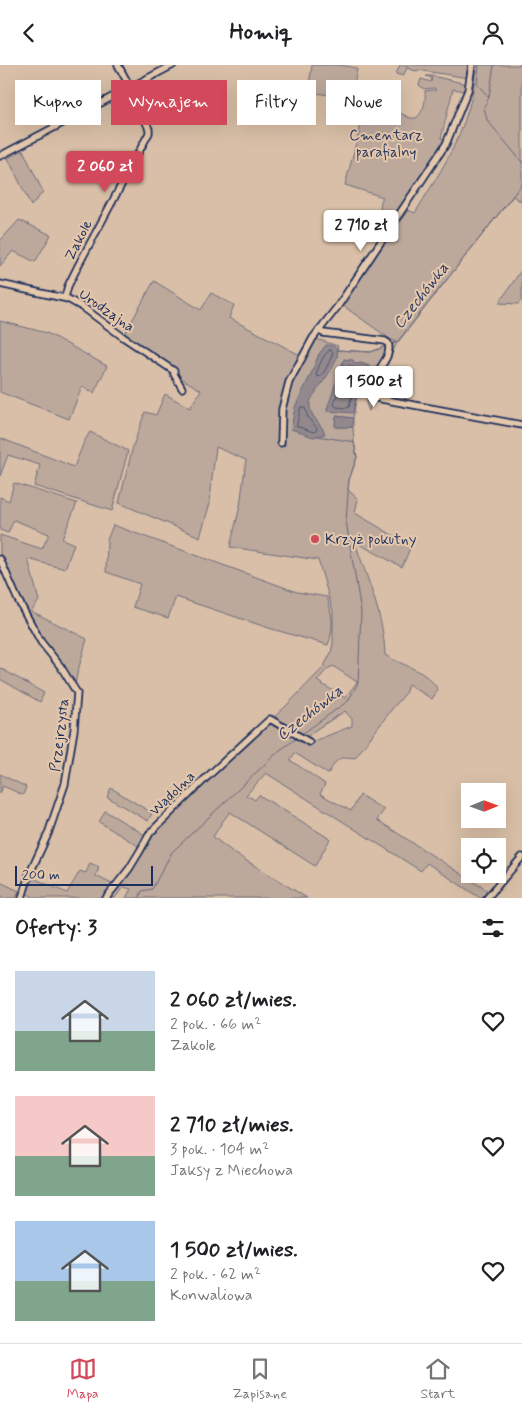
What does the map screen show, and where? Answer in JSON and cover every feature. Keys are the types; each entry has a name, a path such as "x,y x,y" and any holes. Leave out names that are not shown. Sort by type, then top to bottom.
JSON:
{"street":[{"name":"Zakole","path":"118,65 126,80"},
{"path":"144,80 173,65"},
{"path":"282,443 282,409 288,382 302,356 338,306 446,144 468,90 472,65"},
{"path":"0,156 111,97"},
{"name":"Zakole","path":"64,297 79,264 148,133 147,125"},
{"name":"Urodzajna","path":"0,284 64,297 84,308 174,371 182,388"},
{"path":"319,331 388,343 388,355 377,374 370,393 376,398 522,425"},
{"name":"Przejrzysta","path":"0,559 17,598 41,642 61,667 77,693 74,730 66,779 48,834 29,875 22,898"},
{"name":"Wądolna","path":"106,898 129,869 150,833 206,777 270,719 305,740"},
{"path":"487,898 522,857"}],"green space":[{"path":"312,65 340,65 357,68 355,80 326,80 326,94 316,93 316,80 310,80"},
{"path":"400,65 469,65 469,78 416,71 407,68 403,76 396,74"},
{"path":"475,65 522,65 522,195 520,201 513,196 398,341 381,374 369,411 366,403 372,387 374,371 369,367 358,388 353,418 336,416 335,427 353,427 357,457 349,480 348,490 358,499 355,513 411,546 402,567 355,542 382,626 385,655 421,673 438,690 432,699 408,684 405,694 355,758 341,758 328,774 295,753 290,760 325,784 320,794 351,811 360,795 384,810 377,820 461,874 461,883 475,883 488,891 480,898 427,863 421,871 266,773 246,795 255,800 259,795 330,839 315,866 230,812 213,837 234,853 307,898 126,898 131,889 123,887 115,898 109,898 143,852 152,832 287,705 323,668 331,653 333,643 333,611 318,560 230,547 240,506 246,460 216,447 210,503 200,537 119,503 133,446 145,412 156,415 165,394 190,408 201,390 174,374 123,337 154,281 201,310 211,293 234,305 229,318 302,356 313,338 338,346 337,350 371,352 397,342 342,305 408,210 415,213 431,188 459,135 474,86","holes":["333,666 357,682 345,698 317,681 327,669","345,711 352,719 352,726 309,743 304,741 312,732"]},
{"name":"Cmentarz parafialny","path":"426,76 467,84 465,91 453,89 441,138 446,139 386,227 380,208 383,197 345,185 361,125 401,125 401,114 410,118 416,118 424,106 425,91 435,91 436,89 424,89 419,85 421,79 431,82 432,78"},
{"path":"23,150 43,192 31,206 8,158"},
{"path":"19,220 51,235 35,262 13,251 0,266 0,241"},
{"path":"522,269 522,300 518,304 499,303"},
{"path":"0,321 47,333 107,366 94,393 82,387 69,419 0,392"},
{"path":"90,432 128,451 112,511 34,486 40,465 8,455 0,476 0,438 74,467"},
{"path":"14,483 77,503 62,539 74,544 65,569 28,559 39,601 31,611 87,639 75,685 42,640 18,596 0,554 0,535 42,549 49,534 14,520 8,533 0,530 0,497 9,501"},
{"path":"113,525 297,592 327,597 332,621 332,632 328,645 272,629 176,597 168,618 133,607 140,584 106,572 107,540"},
{"path":"0,668 44,693 40,702 0,679"},
{"path":"0,774 26,787 23,795 3,786 0,794"},
{"path":"111,788 152,813 148,821 107,797"},
{"path":"105,811 145,835 140,847 99,822"},
{"path":"90,863 99,867 96,876 116,886 106,898 36,898 27,894 33,878 67,893 80,871 86,873"},
{"path":"0,882 19,891 16,898 0,898"}],"water":[{"path":"326,345 335,347 338,353 331,370 312,397 310,403 311,412 325,434 313,437 291,429 295,407 319,354"},
{"path":"344,359 369,366 358,388 353,413 327,411"},
{"path":"336,416 353,418 353,427 335,427"}],"waterway":[{"path":"479,65 477,84 489,97"},
{"name":"Czechówka","path":"494,65 489,97 484,107 487,120 522,162"},
{"name":"Czechówka","path":"390,344 398,342 522,184"},
{"name":"Czechówka","path":"337,350 371,352 386,346"},
{"name":"Czechówka","path":"302,734 348,701 358,683 361,612 346,521 349,480 357,457 354,442 318,436"},
{"name":"Czechówka","path":"139,898 142,891 152,889 172,852 280,750 297,738"}],"place":[{"name":"Krzyż pokutny","path":"315,539"}]}
